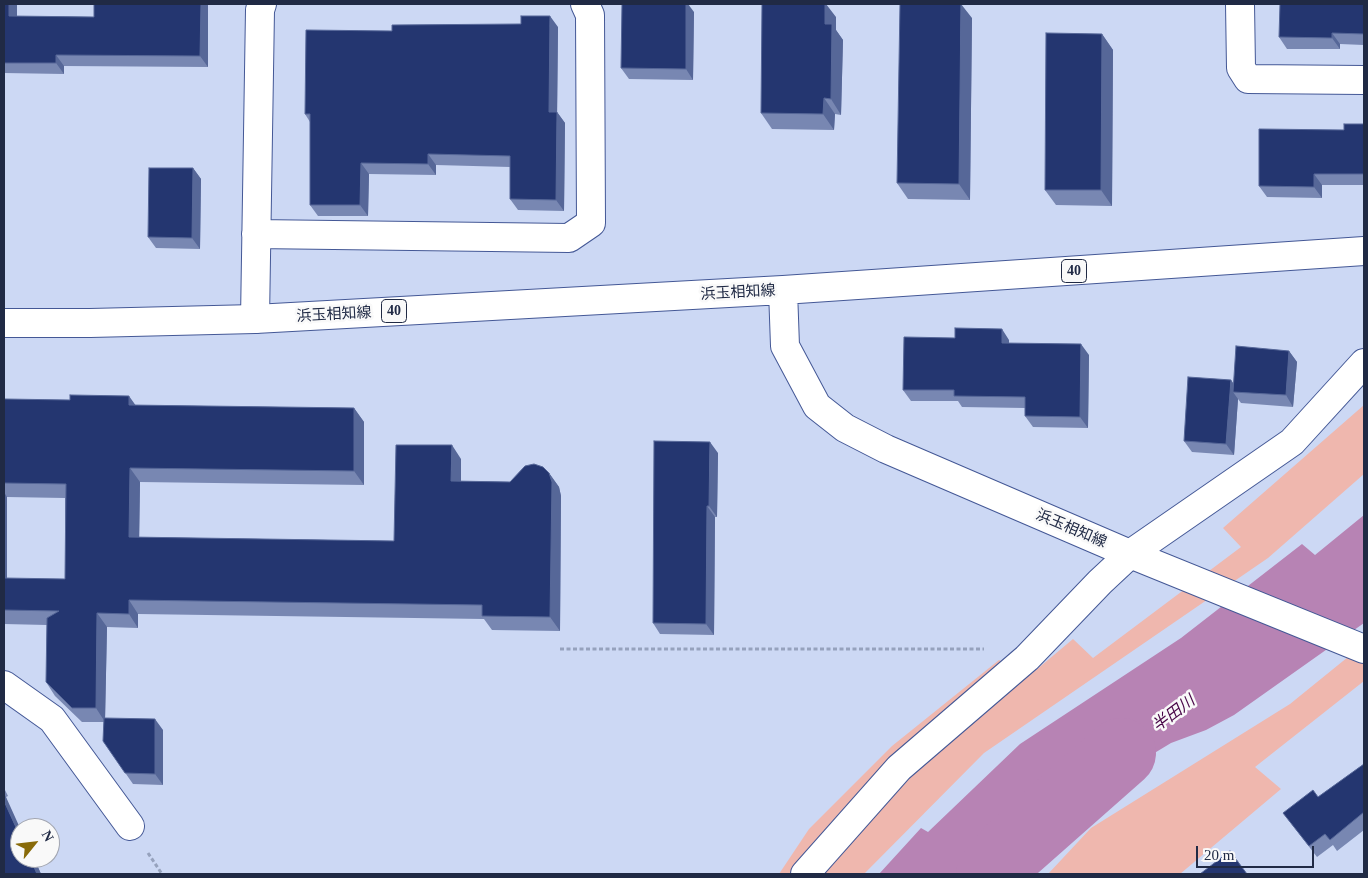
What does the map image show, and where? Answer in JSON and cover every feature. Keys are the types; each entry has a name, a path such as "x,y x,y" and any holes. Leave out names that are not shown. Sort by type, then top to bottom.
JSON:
{"main road":[{"path":"255,319 260,10 262,4"},
{"path":"256,234 569,238 591,223 590,15 585,4"},
{"path":"1240,4 1241,68 1248,79 1364,80"},
{"name":"浜玉相知線","path":"4,323 255,319 783,290 1364,251"},
{"name":"浜玉相知線","path":"783,290 784,346 817,406 838,422 886,449 1130,554 1364,649"},
{"path":"805,874 899,768 1027,658 1100,582 1130,554 1292,442 1364,363"},
{"path":"4,685 52,719 130,826"}],"path":[{"path":"560,650 997,649 1027,658"}],"shaded area":[{"path":"1364,405 1364,474 1268,558 984,753 864,874 779,874 809,829 892,746 999,660 1030,675 1073,639 1093,658 1241,547 1223,528"},
{"path":"1364,644 1364,681 1255,767 1281,789 1180,874 1048,874 1091,828 1290,704"}],"water":[{"path":"1364,515 1364,623 1234,715 1206,730 1171,743 1133,766 1103,789 1003,840 969,874 879,874 921,828 928,832 1020,744 1181,638 1302,544 1315,555"}],"building":[{"path":"4,4 9,4 9,16 94,17 94,4 201,4 200,56 56,55 56,63 4,63"},
{"path":"622,4 686,4 686,69 621,68"},
{"path":"762,4 825,4 825,24 832,24 831,99 824,98 823,114 761,113"},
{"path":"900,4 961,4 959,184 897,183"},
{"path":"1280,4 1364,4 1364,34 1332,33 1332,38 1279,37"},
{"path":"521,16 550,16 549,112 557,112 556,200 510,199 510,156 428,154 428,164 361,163 360,205 310,205 310,114 305,114 306,30 392,31 392,25 521,24"},
{"path":"1046,33 1102,34 1101,190 1045,190"},
{"path":"1344,124 1364,124 1364,174 1314,174 1314,187 1259,186 1259,129 1344,130"},
{"path":"149,168 193,168 192,238 148,237"},
{"path":"955,328 1002,329 1002,343 1081,344 1080,417 1025,416 1025,397 954,396 954,390 903,390 904,337 955,338"},
{"path":"1236,346 1289,351 1286,395 1233,392"},
{"path":"1188,377 1231,380 1226,444 1184,441"},
{"path":"70,395 129,396 129,405 354,408 354,471 130,468 129,537 394,541 396,445 452,445 451,481 510,482 525,466 534,464 543,467 549,473 552,482 550,617 482,616 482,605 129,600 129,614 97,613 96,708 72,708 46,682 47,618 59,611 4,610 4,578 65,579 66,484 4,483 4,399 70,400"},
{"path":"654,441 710,442 709,506 707,506 706,624 653,623"},
{"path":"104,718 155,719 155,774 125,773 103,741"},
{"path":"1364,764 1364,812 1330,840 1325,834 1309,846 1283,813 1313,790 1318,797"},
{"path":"4,801 12,818 10,818 10,868 34,868 37,874 4,874"},
{"path":"1230,851 1247,874 1200,874"}],"waterway":[{"name":"半田川","path":"991,874 1010,851 1121,753"}]}
